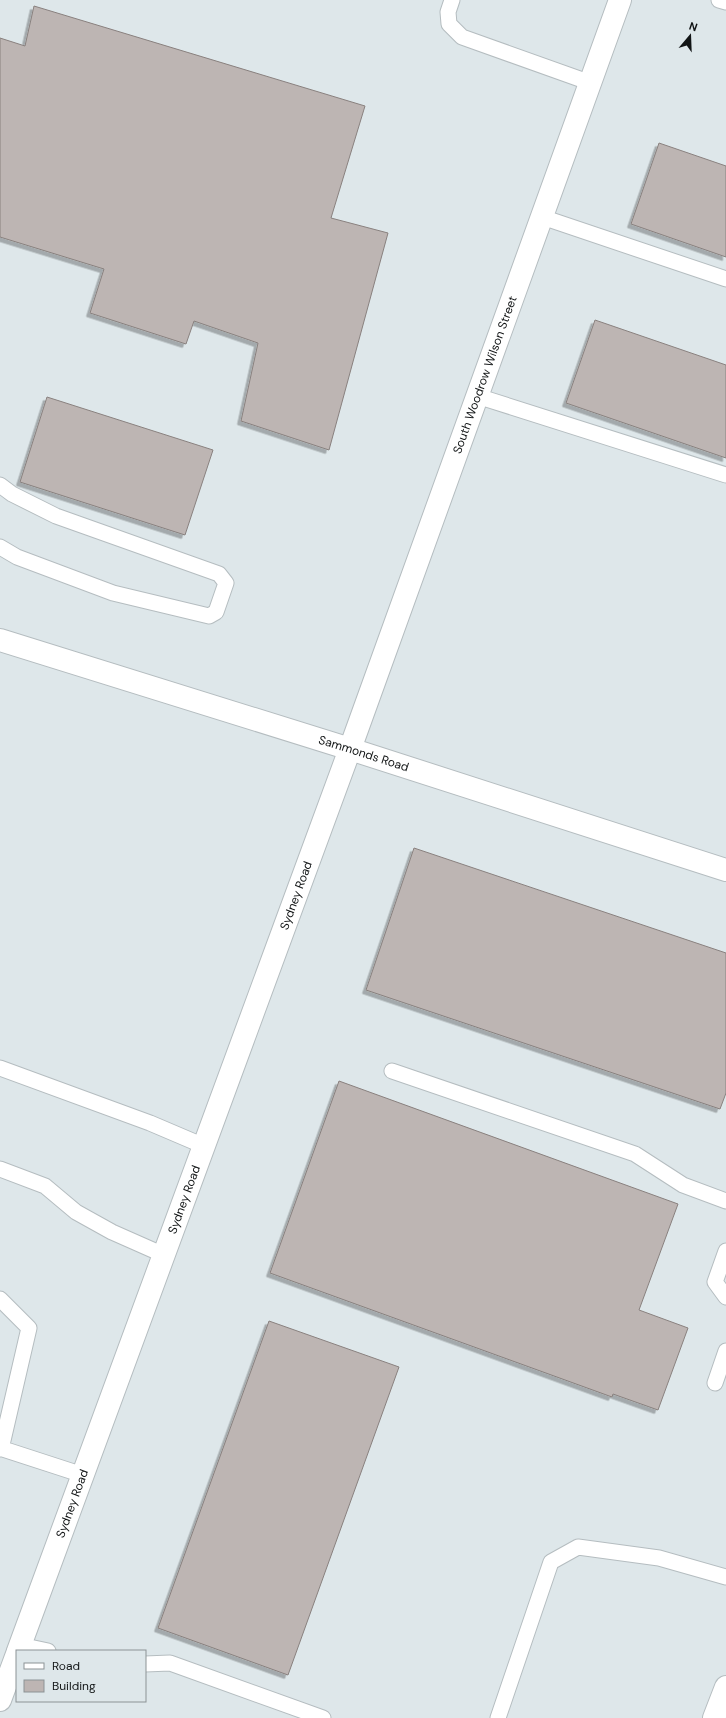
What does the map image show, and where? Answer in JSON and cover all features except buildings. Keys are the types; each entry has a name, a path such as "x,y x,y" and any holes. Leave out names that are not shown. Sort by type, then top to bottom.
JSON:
{"street":[{"name":"South Woodrow Wilson Street","path":"350,749 620,0"},
{"name":"Sammonds Road","path":"0,640 350,749 726,870"},
{"name":"Sydney Road","path":"18,1650 350,749"},
{"name":"Sydney Road","path":"0,1700 16,1656"},
{"path":"719,1712 726,1687"}],"lane":[{"path":"452,0 448,12 449,24 462,37 591,83"},
{"path":"719,0 726,2"},
{"path":"542,217 726,280"},
{"path":"477,396 726,474"},
{"path":"0,485 12,494 56,516 219,574 226,583 216,612 209,616 113,593 17,556 0,547"},
{"path":"0,1068 204,1146"},
{"path":"392,1071 635,1154 683,1185 726,1201"},
{"path":"0,1169 45,1186 76,1212 112,1232 164,1255"},
{"path":"726,1251 715,1282 726,1297"},
{"path":"0,1299 29,1328 0,1448 83,1475"},
{"path":"715,1383 726,1351"},
{"path":"498,1718 551,1562 578,1547 659,1558 726,1577"},
{"path":"146,1664 170,1662 323,1718"}]}
